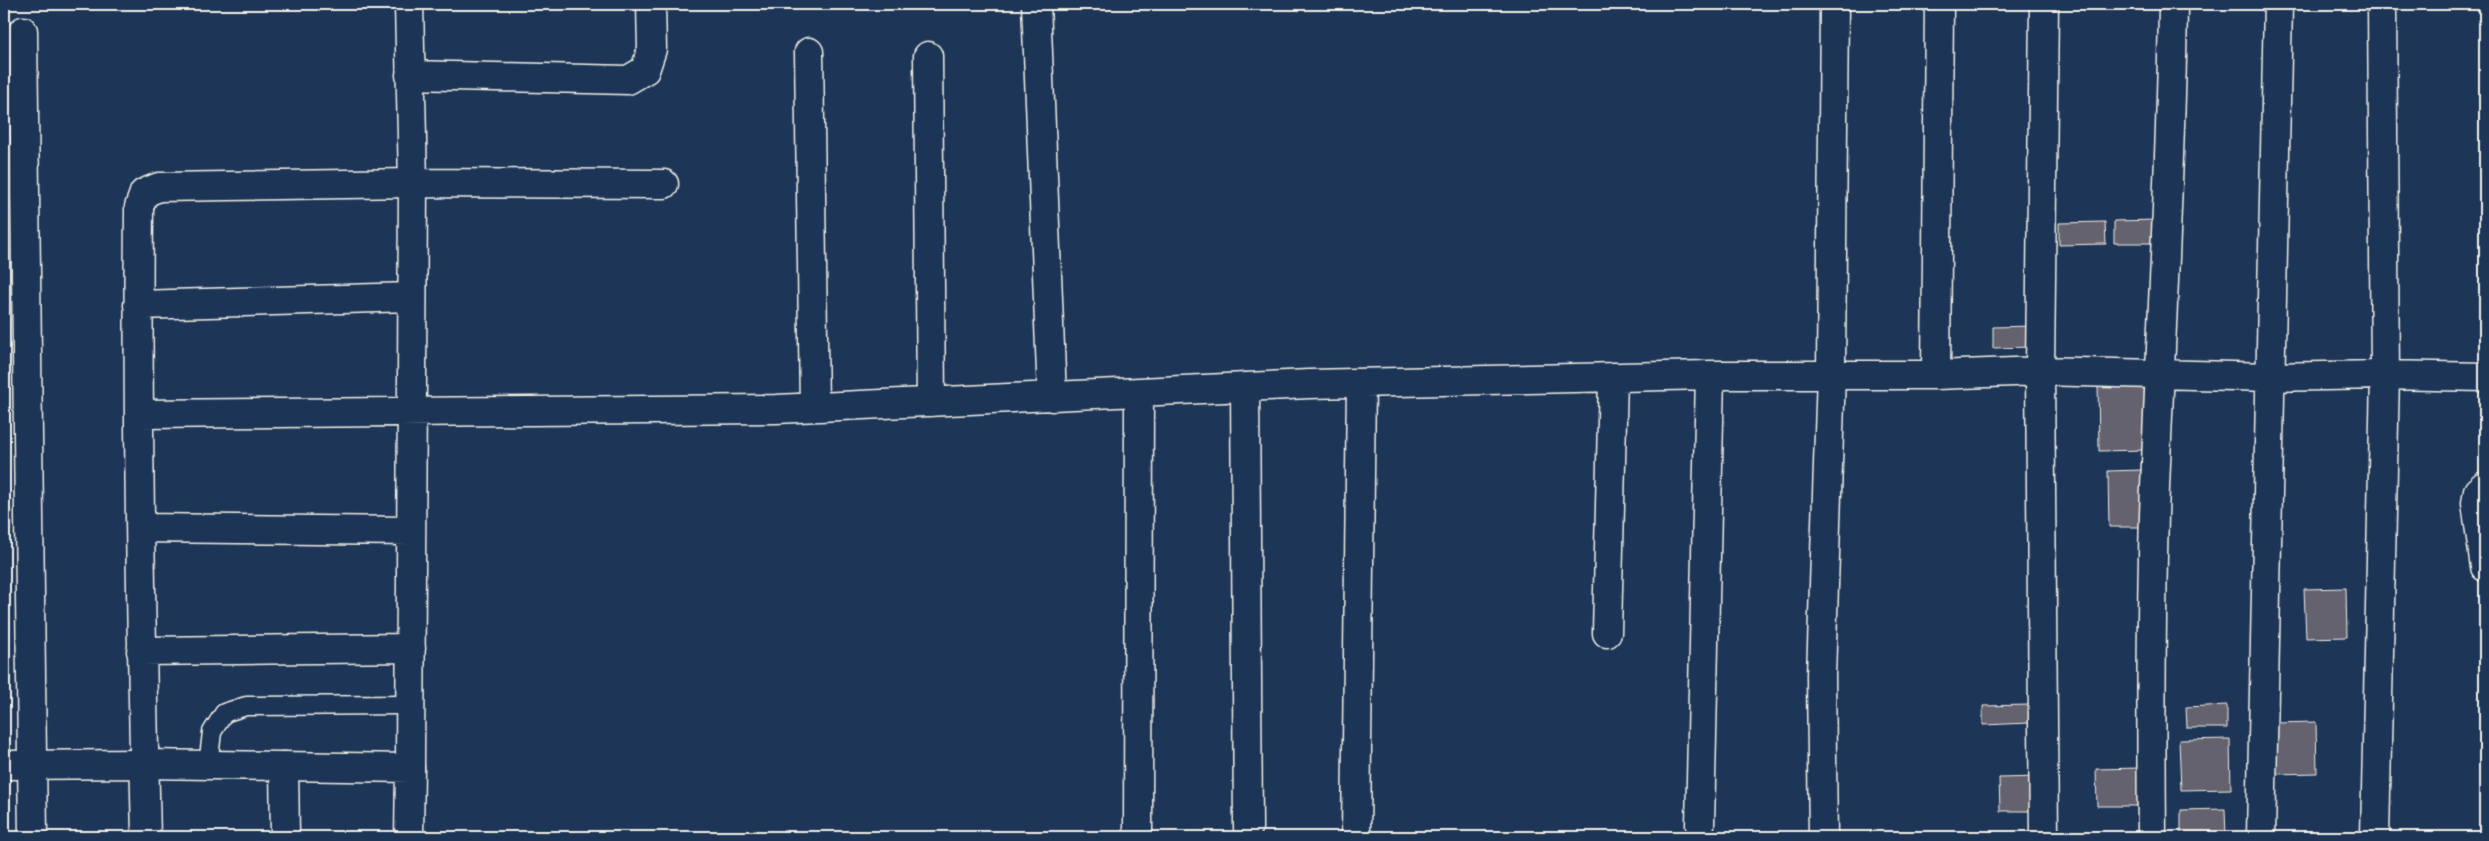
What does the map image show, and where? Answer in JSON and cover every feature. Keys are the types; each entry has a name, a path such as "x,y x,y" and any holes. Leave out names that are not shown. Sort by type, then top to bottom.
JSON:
{"street":[{"path":"409,4 413,182 410,412 410,837"},
{"path":"410,74 628,80 645,70 652,49 651,4"},
{"path":"1036,4 1052,397"},
{"path":"1823,837 1821,676 1831,373 1834,4"},
{"path":"1936,375 1939,4"},
{"path":"2044,4 2040,371 2044,837"},
{"path":"2152,837 2151,682 2154,515 2172,108 2173,4"},
{"path":"2260,837 2278,4"},
{"path":"2375,837 2385,375 2382,4"},
{"path":"23,30 14,138 33,765 33,837"},
{"path":"809,52 814,408"},
{"path":"928,56 931,402"},
{"path":"146,837 141,650 138,305 139,208 144,193 159,187 413,182 664,184"},
{"path":"138,305 412,297"},
{"path":"140,414 814,408 1361,383 1831,373 1936,375 2040,371 2271,377 2385,375 2485,377"},
{"path":"1700,825 1710,375"},
{"path":"1607,633 1613,377"},
{"path":"1356,837 1361,383"},
{"path":"1245,387 1248,828"},
{"path":"1138,837 1139,392"},
{"path":"2485,485 2478,491 2476,503 2485,567"},
{"path":"141,528 410,531"},
{"path":"141,650 411,648"},
{"path":"4,765 144,764 410,768"},
{"path":"284,766 285,837"}],"lane":[{"path":"208,766 212,732 224,714 246,706 410,705"}],"building":[{"path":"2157,220 2158,243 2114,243 2114,221"},
{"path":"2105,222 2106,244 2059,245 2059,223"},
{"path":"2032,326 2032,347 1993,348 1993,327"},
{"path":"2144,381 2146,450 2099,451 2098,382"},
{"path":"2142,470 2143,527 2109,527 2108,471"},
{"path":"2346,588 2347,637 2306,638 2304,589"},
{"path":"2029,705 2029,723 1983,725 1983,706"},
{"path":"2227,705 2227,728 2187,728 2186,707"},
{"path":"2316,722 2317,773 2276,774 2275,723"},
{"path":"2230,739 2231,789 2181,790 2179,740"},
{"path":"2141,768 2142,806 2097,806 2096,769"},
{"path":"2039,777 2040,811 2000,811 1999,778"},
{"path":"2225,809 2226,837 2181,837 2181,810"}]}
